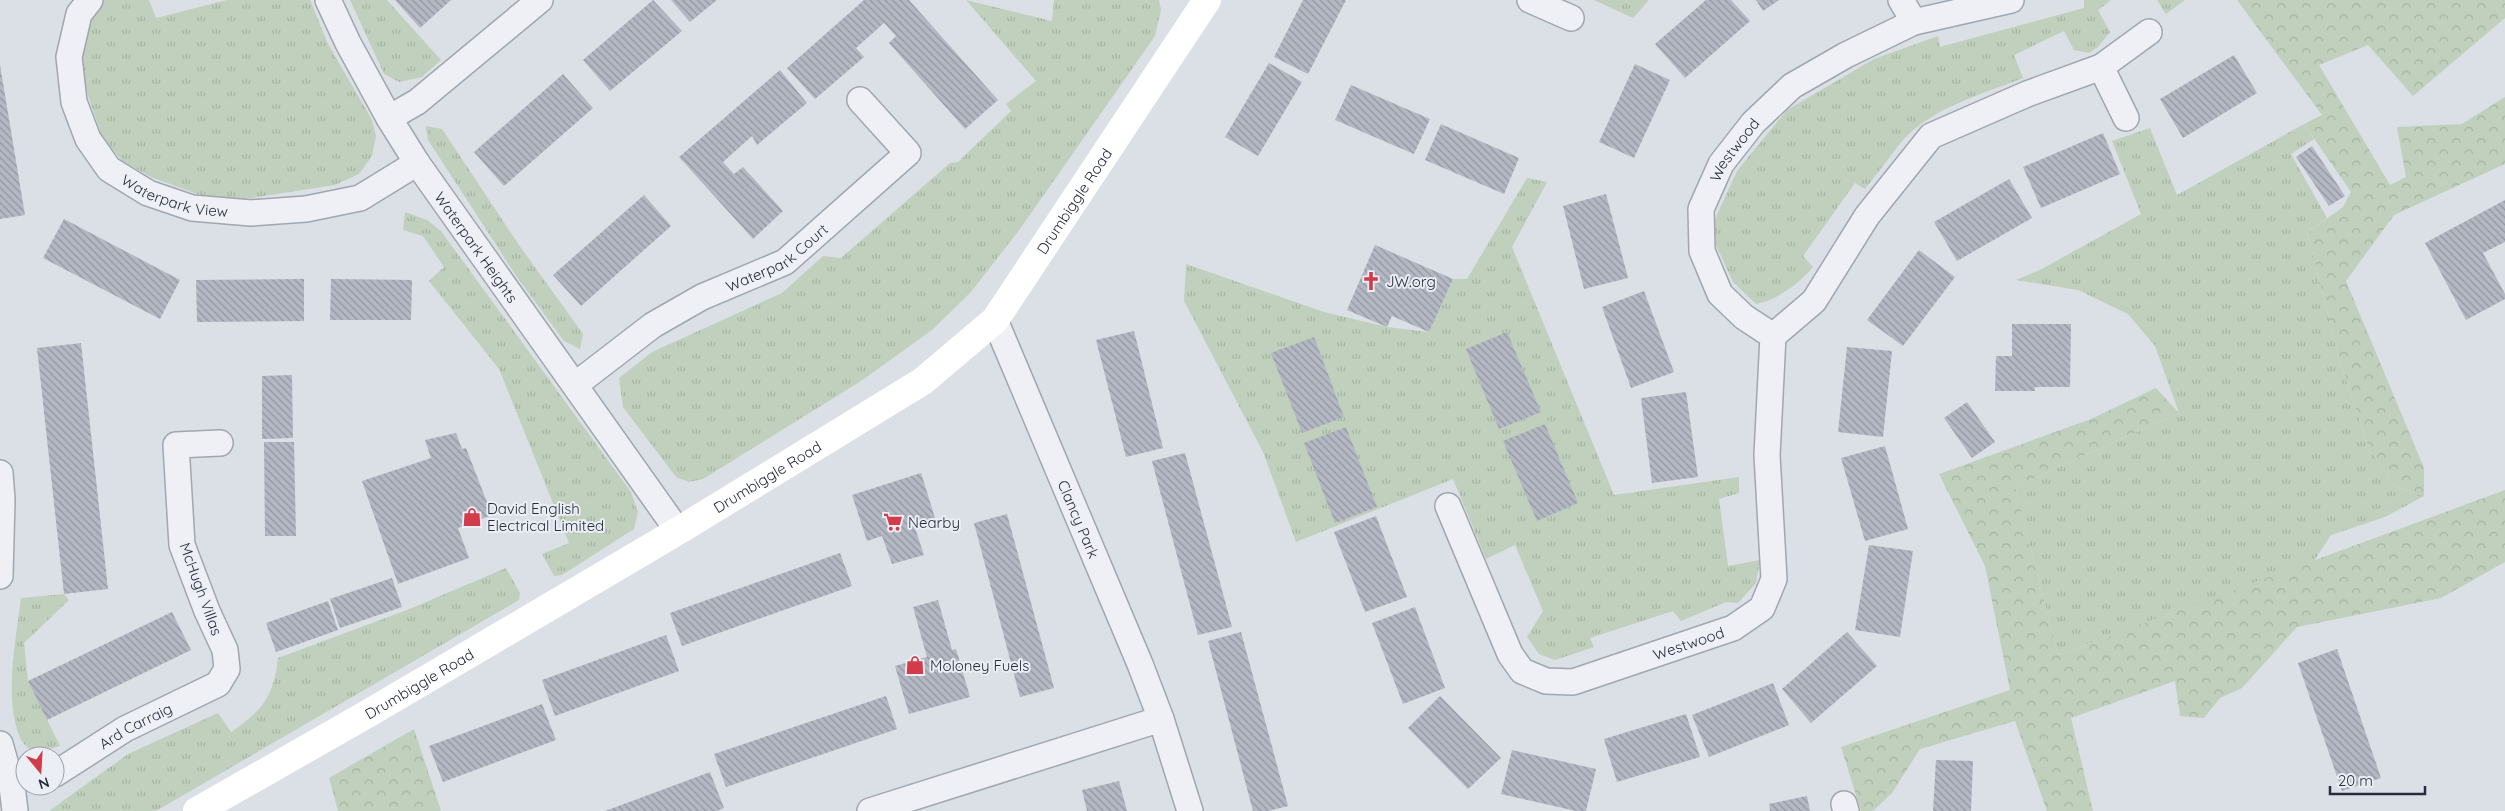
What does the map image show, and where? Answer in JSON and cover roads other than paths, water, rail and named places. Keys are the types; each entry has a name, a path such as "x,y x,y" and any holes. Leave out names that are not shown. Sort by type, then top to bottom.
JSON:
{"street":[{"name":"Waterpark View","path":"90,0 79,14 68,57 74,102 88,139 109,170 148,193 192,208 251,213 306,209 360,198 417,163"},
{"path":"328,0 348,43 389,118 417,102 540,0"},
{"name":"Drumbiggle Road","path":"197,811 369,713 678,531 923,381 995,320 1207,0"},
{"path":"1530,0 1571,18"},
{"path":"1902,0 1914,22"},
{"name":"Westwood","path":"1448,506 1510,654 1522,672 1546,681 1573,682 1732,628 1762,608 1774,579 1767,455 1773,336 1744,317 1720,294 1702,251 1701,209 1721,164 1752,123 1792,86 1846,55 1914,22 2012,0"},
{"path":"1773,336 1814,301 1867,216 1930,136 2027,94 2100,67 2149,32"},
{"path":"2100,67 2126,118"},
{"name":"Waterpark Court","path":"575,385 653,325 702,297 785,262 908,153 860,100"},
{"name":"Waterpark Heights","path":"389,118 417,163 678,531"},
{"name":"Clancy Park","path":"995,320 1161,719 1190,811"},
{"name":"McHugh Villas","path":"218,684 227,669 224,650 182,544 176,445 220,443"},
{"path":"0,473 2,500 0,576"},
{"name":"Ard Carraig","path":"65,768 125,729 218,684"},
{"path":"876,810 1161,719"},
{"path":"0,744 15,776"},
{"path":"15,811 17,796"}],"place":[{"name":"JW.org","path":"1371,281"},
{"name":"David English Electrical Limited","path":"472,517"},
{"name":"Nearby","path":"893,522"},
{"name":"Moloney Fuels","path":"915,665"}]}
